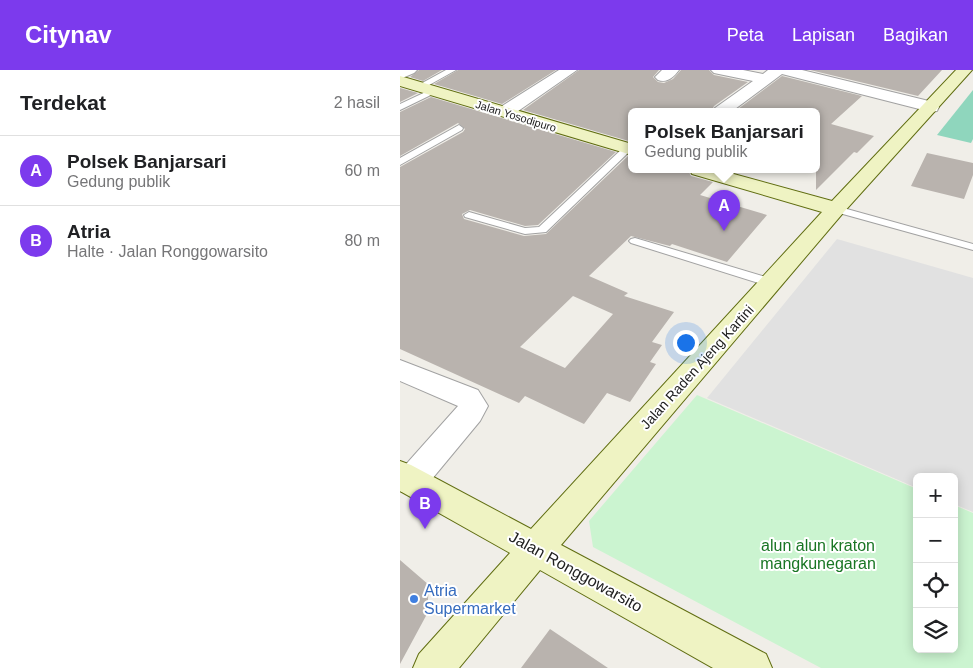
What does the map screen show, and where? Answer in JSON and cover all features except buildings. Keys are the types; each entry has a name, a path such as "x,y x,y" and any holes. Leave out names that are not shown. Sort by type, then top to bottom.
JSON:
{"main road":[{"name":"Jalan Raden Ajeng Kartini","path":"433,668 536,548 836,209 964,70"},
{"name":"Jalan Yosodipuro","path":"410,82 628,149"},
{"path":"710,173 836,209"},
{"name":"Jalan Ronggowarsito","path":"405,478 536,548 752,668"}],"street":[{"path":"505,112 569,70"},
{"path":"719,70 771,75"},
{"path":"784,70 931,107"},
{"path":"726,108 771,75"},
{"path":"400,370 468,398 473,406 470,413 405,478"}],"lane":[{"path":"400,107 410,82 452,70"},
{"path":"400,162 459,128"},
{"path":"469,215 524,231 542,230 628,152"},
{"path":"836,209 973,247"},
{"path":"635,241 772,283"}],"green space":[{"path":"973,90 973,139 971,143 937,135"},
{"name":"alun alun kraton mangkunegaran","path":"697,395 913,487 913,653 958,653 958,507 973,513 973,668 821,668 593,547 589,521"}],"shaded area":[{"path":"837,239 973,278 973,512 958,506 958,473 913,473 913,486 707,398"}],"place":[{"name":"Polsek Banjarsari","path":"724,231"},
{"name":"Atria","path":"425,529"},
{"name":"Atria Supermarket","path":"414,599"}]}
